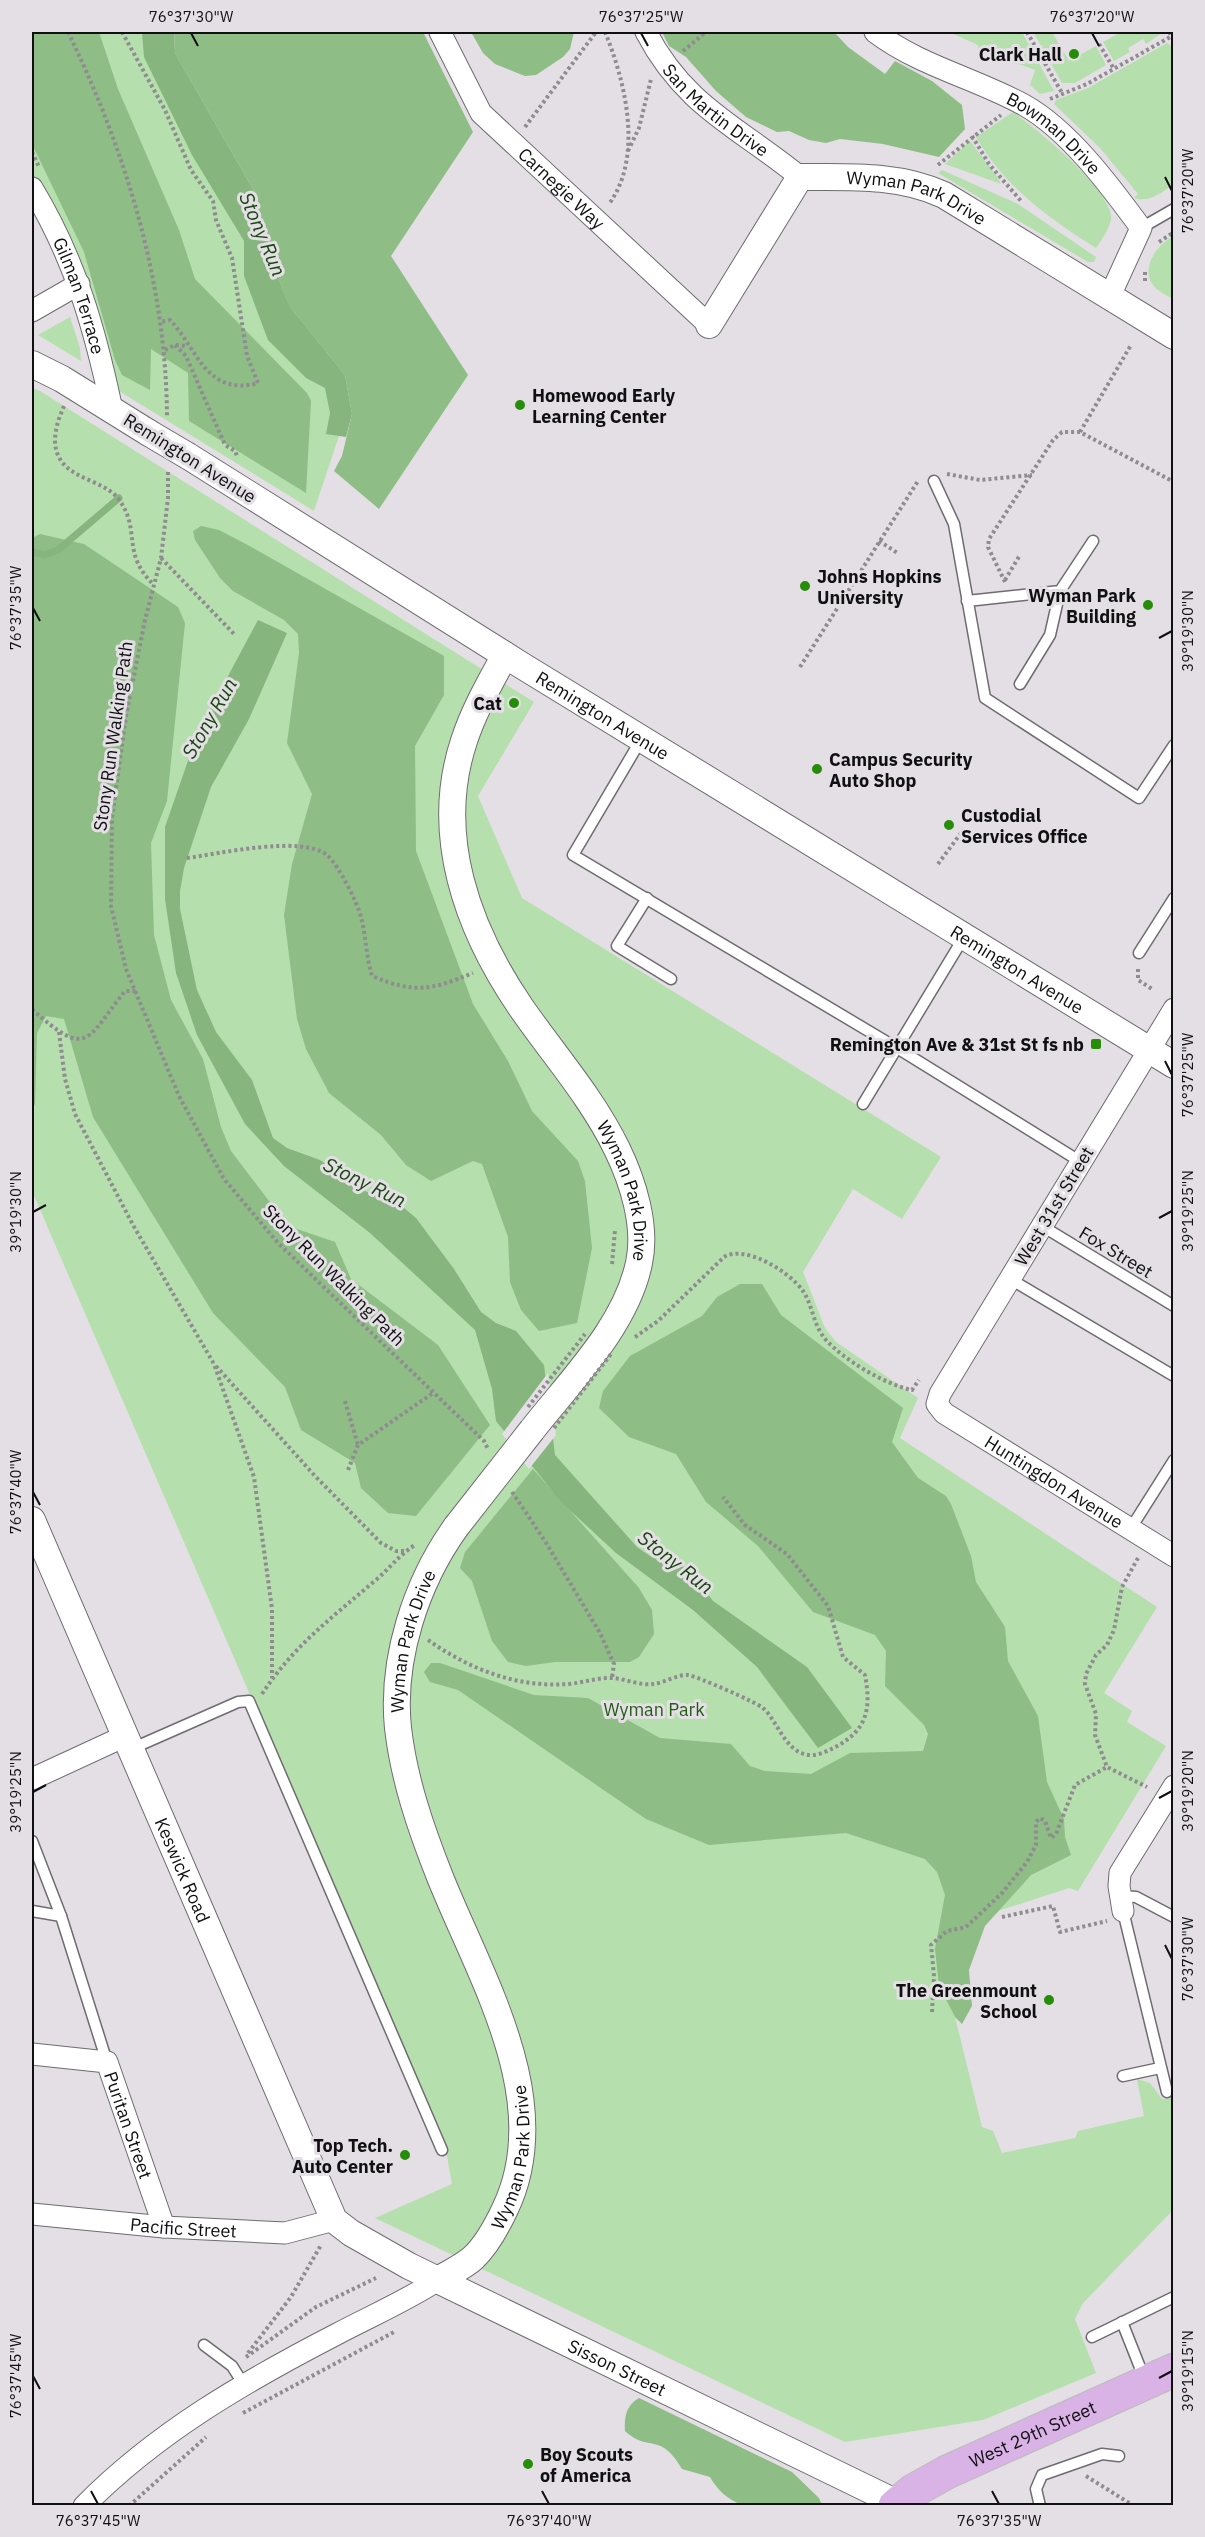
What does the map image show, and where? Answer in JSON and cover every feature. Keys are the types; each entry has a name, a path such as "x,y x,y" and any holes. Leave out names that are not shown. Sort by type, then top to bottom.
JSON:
{"main road":[{"name":"West 29th Street","path":"898,2505 947,2472 1160,2376"}],"street":[{"name":"Carnegie Way","path":"440,32 482,113 709,325"},
{"name":"San Martin Drive","path":"646,32 666,65 707,110 800,177"},
{"name":"Bowman Drive","path":"875,32 937,68 1027,106 1086,160 1141,228"},
{"name":"Wyman Park Drive","path":"800,177 872,178 927,187 1173,336"},
{"path":"709,325 800,177"},
{"name":"Gilman Terrace","path":"32,188 70,259 79,284 112,410"},
{"path":"1109,298 1141,228"},
{"path":"32,311 79,284"},
{"name":"Remington Avenue","path":"32,364 112,410 158,427 178,460 506,655 1173,1065"},
{"name":"Wyman Park Drive","path":"84,2505 156,2442 244,2385 438,2280 472,2258 501,2219 517,2181 523,2133 515,2070 504,2034 423,1832 405,1770 398,1726 399,1679 409,1627 427,1575 456,1527 599,1344 626,1301 639,1262 640,1227 632,1183 598,1114 521,1007 486,950 463,892 453,843 453,788 463,742 481,698 506,655"},
{"name":"West 31st Street","path":"937,1404 940,1394 1173,1009"},
{"name":"Huntingdon Avenue","path":"937,1404 944,1413 1173,1556"},
{"name":"Keswick Road","path":"32,1520 334,2220"},
{"path":"32,1779 128,1743"},
{"path":"1123,1908 1120,1873 1168,1809 1173,1786"},
{"name":"Puritan Street","path":"32,2054 106,2062 165,2227"},
{"name":"Pacific Street","path":"32,2214 165,2227 285,2233 334,2220"},
{"name":"Sisson Street","path":"334,2220 384,2253 898,2505"}],"lane":[{"path":"1141,228 1173,209"},
{"path":"934,481 954,524 985,698 1139,798 1173,745"},
{"path":"1020,684 1050,635 1060,591 1093,541"},
{"path":"967,601 1060,591"},
{"path":"642,738 573,855 897,1048 1081,1162"},
{"path":"647,898 617,946 671,979"},
{"path":"1139,953 1173,898"},
{"path":"862,1104 964,937"},
{"name":"Fox Street","path":"1042,1226 1173,1306"},
{"path":"1010,1279 1173,1376"},
{"path":"1131,1528 1173,1460"},
{"path":"128,1743 238,1702 249,1701 442,2150"},
{"path":"32,1840 61,1916 106,2062"},
{"path":"1167,2092 1123,1908 1136,1897 1173,1917"},
{"path":"32,1911 61,1916"},
{"path":"1123,2076 1160,2068"},
{"path":"1092,2337 1173,2297"},
{"path":"1122,2322 1160,2376"},
{"path":"204,2344 232,2366 244,2385"},
{"path":"1040,2505 1036,2489 1042,2475 1102,2454 1119,2456"}],"path":[{"path":"68,32 99,96 118,148 153,278 165,350 158,427"},
{"path":"122,32 165,110 191,170 213,201 216,220 232,258 247,356 258,383 245,387 221,380 204,369 170,320 160,322"},
{"path":"513,142 597,32"},
{"path":"605,32 624,83 627,152"},
{"path":"683,51 706,32"},
{"path":"1027,32 1062,93"},
{"path":"1045,101 1087,84 1172,35"},
{"path":"1099,44 1114,69"},
{"path":"603,211 618,187 627,152 639,128 652,75"},
{"path":"938,165 972,136 1002,115"},
{"path":"972,136 989,164 1021,201"},
{"path":"165,350 175,345 188,346"},
{"path":"175,345 186,356 225,445 235,451 237,456"},
{"path":"1080,432 1131,345"},
{"path":"73,386 55,432 60,459 68,468 94,481 119,498 128,519 135,561 154,585"},
{"path":"1020,555 1005,583 991,554 989,539 1053,440 1062,432 1080,432 1173,482"},
{"name":"Stony Run Walking Path","path":"178,460 168,498 161,558 126,716 112,818 111,906 126,969 137,991 178,1096 224,1179 278,1243 484,1441 489,1450"},
{"path":"944,473 980,480 1033,474"},
{"path":"800,667 918,480"},
{"path":"879,541 899,554"},
{"path":"161,558 234,634"},
{"path":"938,864 964,829"},
{"path":"187,858 305,846 328,855 345,883 361,917 366,955 372,976 401,988 441,986 473,973"},
{"path":"1138,980 1152,989"},
{"path":"32,1009 71,1040 86,1040 97,1031 125,991 137,991"},
{"path":"59,1032 65,1079 75,1114 133,1225 213,1364 254,1477 272,1609 272,1678"},
{"path":"599,1344 624,1340 645,1332 724,1257 737,1252 761,1260 795,1281 811,1306 820,1332 842,1353 900,1388 912,1390 919,1380"},
{"path":"213,1364 315,1476 381,1543 396,1551 406,1551"},
{"path":"348,1470 358,1445 433,1393"},
{"path":"345,1401 358,1445"},
{"path":"510,1487 600,1633 614,1664 612,1678"},
{"path":"428,1640 466,1664 511,1680 537,1685 568,1684 612,1678 652,1685 687,1675 763,1707 783,1739 796,1749 813,1755 855,1736 864,1720 869,1695 865,1675 843,1657 828,1606 787,1554 745,1525 723,1497"},
{"path":"1147,1787 1107,1767 1095,1735 1096,1714 1085,1684 1086,1674 1096,1655 1107,1645 1114,1630 1126,1576 1150,1540"},
{"path":"249,1701 261,1695 272,1678 304,1640 380,1576 397,1557 415,1545"},
{"path":"932,2012 934,1976 931,1945 947,1931 966,1927 1002,1893 1027,1862 1036,1845 1036,1822 1040,1818 1044,1821 1051,1838 1056,1834 1075,1785 1107,1767"},
{"path":"1002,1917 1053,1905 1060,1932 1123,1908"},
{"path":"334,2220 291,2297 244,2358 316,2307 376,2278"},
{"path":"234,2418 402,2327"},
{"path":"129,2505 207,2436"},
{"path":"1076,2470 1134,2505"}],"green space":[{"path":"32,32 154,32 191,132 340,377 339,436 314,511 119,391 77,254 32,173"},
{"path":"949,32 1022,32 1054,91 1040,94 1030,85 1035,70 978,49 978,45"},
{"path":"1033,32 1052,32 1069,61 1096,46 1106,65 1075,83 1062,83"},
{"path":"1121,32 1162,33 1146,44 1143,39 1128,48 1130,52 1114,61 1103,42"},
{"path":"1167,43 1174,48 1173,185 1155,196 1145,199 1134,198 1138,194 1100,148 1054,104 1056,100 1088,88"},
{"path":"1013,112 1072,161 1109,207 1110,223 1096,248 1028,200 1000,171 976,137"},
{"path":"970,141 998,178 1001,184 945,164"},
{"path":"942,170 1018,204 1096,257 1094,262 1088,262 938,173"},
{"path":"1173,236 1173,299 1153,285 1149,268 1153,255"},
{"path":"70,317 80,348 81,361 38,335"},
{"name":"Wyman Park","path":"32,388 534,702 478,796 522,898 941,1157 902,1219 853,1189 803,1272 825,1328 836,1342 918,1398 900,1438 1157,1607 1104,1693 1132,1711 1127,1722 1166,1746 1078,1891 1069,1888 949,1927 950,2007 955,2017 982,2127 993,2131 1002,2153 1075,2138 1078,2131 1144,2116 1137,2079 1150,2083 1162,2099 1173,2098 1173,2210 1083,2303 1075,2319 1096,2373 983,2420 845,2442 375,2218 452,2184 445,2145 32,1191"}],"shaded area":[{"path":"32,32 99,32 118,89 179,230 195,279 307,393 311,401 306,493 189,421 188,373 151,349 150,390 122,375 115,360 84,252 32,144"},
{"path":"174,32 423,32 473,132 391,256 468,375 379,509 334,471 342,456 352,414 345,375 290,307 282,289 254,191 175,53"},
{"path":"471,32 574,32 570,49 563,57 536,75 525,76 495,64 483,53"},
{"path":"662,32 834,32 848,47 885,74 895,61 932,81 962,105 965,129 939,157 883,144 840,139 826,143 809,140 789,131 777,132 746,117 716,91 686,57 669,46"},
{"path":"201,526 219,530 246,544 444,656 444,695 415,746 416,851 473,1004 508,1061 532,1111 578,1161 585,1181 592,1248 577,1323 539,1331 521,1310 510,1282 508,1237 482,1164 473,1161 431,1181 406,1165 381,1135 329,1093 306,1049 297,1019 284,915 292,864 312,794 287,743 299,653 298,634 284,620 233,591 220,578 195,540 193,531"},
{"path":"40,534 84,544 178,607 185,623 167,801 151,843 154,935 171,1000 203,1059 221,1127 231,1151 288,1226 335,1242 351,1279 438,1345 490,1425 416,1516 388,1513 361,1488 355,1463 301,1430 285,1387 213,1313 93,1117 64,1019 46,1016 37,1033 35,1106 32,1099 32,538"},
{"path":"740,1284 762,1284 781,1315 903,1408 892,1442 918,1478 946,1496 951,1504 971,1556 976,1582 1005,1627 1008,1661 1038,1716 1047,1782 1064,1819 1065,1837 1071,1855 1031,1875 985,1926 969,1970 972,2006 962,2024 955,2017 939,1986 935,1949 945,1895 937,1872 925,1859 846,1833 709,1845 646,1819 458,1690 430,1682 424,1672 431,1663 440,1663 534,1695 588,1698 660,1738 731,1744 750,1766 765,1771 811,1774 850,1753 923,1751 928,1734 924,1725 885,1686 886,1651 875,1635 813,1612 758,1546 706,1502 676,1454 629,1437 599,1408 603,1391 630,1356 702,1316 717,1297"},
{"path":"533,1469 639,1588 652,1610 654,1634 639,1657 630,1662 555,1662 526,1666 508,1662 492,1641 472,1581 460,1568 465,1552"},
{"path":"639,2398 792,2472 819,2498 822,2505 741,2505 727,2497 710,2477 682,2469 674,2457 661,2446 641,2441 625,2431 627,2412 631,2404"}],"water":[{"name":"Stony Run","path":"142,32 174,32 175,53 254,191 282,289 290,307 345,375 352,414 346,437 326,434 330,413 325,388 306,378 268,340 244,276 244,241 192,155 144,57"},
{"path":"258,620 287,633 249,719 211,787 184,868 180,891 180,909 197,990 216,1032 252,1080 273,1138 287,1148 320,1160 365,1191 404,1208 416,1218 454,1269 481,1312 496,1323 516,1331 544,1365 555,1455 637,1547 650,1556 684,1567 695,1577 713,1601 807,1667 852,1728 818,1748 757,1667 693,1610 616,1553 562,1503 496,1421 492,1389 475,1330 370,1233 284,1166 245,1124 197,1035 176,973 165,899 165,827 198,732"}],"pier":[{"path":"548,1373 556,1435 529,1469 502,1434"}],"waterway":[{"path":"32,552 44,555 58,550 119,498"}],"place":[{"name":"Clark Hall","path":"1074,54"},
{"name":"Homewood Early Learning Center","path":"520,405"},
{"name":"Johns Hopkins University","path":"805,586"},
{"name":"Wyman Park Building","path":"1148,605"},
{"name":"Cat","path":"514,703"},
{"name":"Campus Security Auto Shop","path":"817,769"},
{"name":"Custodial Services Office","path":"949,825"},
{"name":"Remington Ave & 31st St fs nb","path":"1096,1044"},
{"name":"The Greenmount School","path":"1049,2000"},
{"name":"Top Tech. Auto Center","path":"405,2155"},
{"name":"Boy Scouts of America","path":"528,2464"}]}
